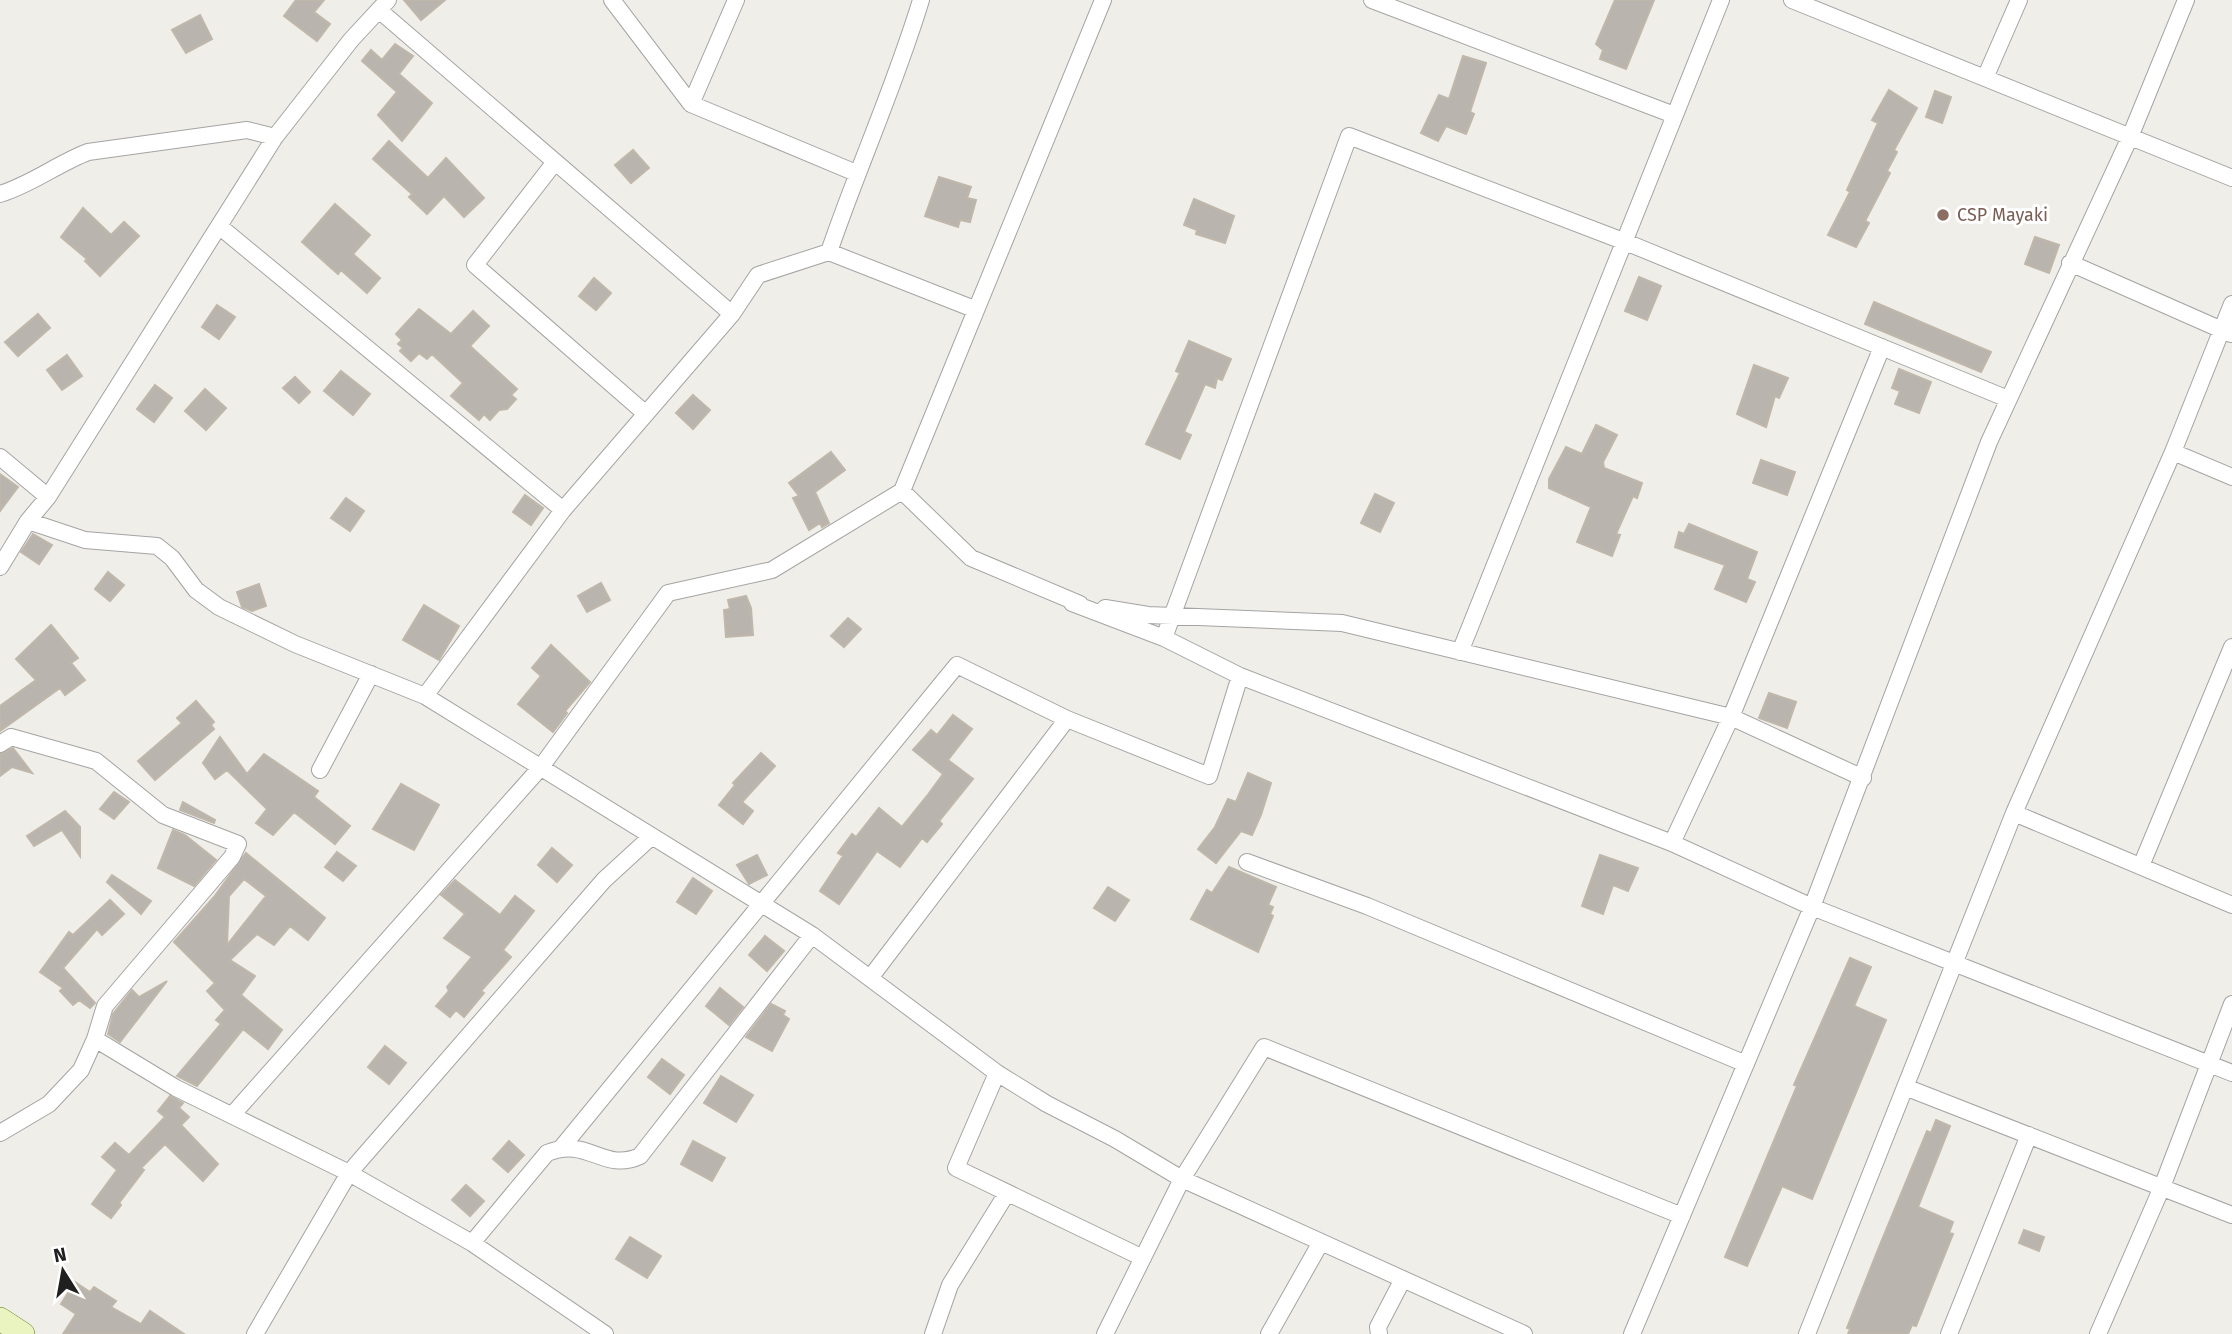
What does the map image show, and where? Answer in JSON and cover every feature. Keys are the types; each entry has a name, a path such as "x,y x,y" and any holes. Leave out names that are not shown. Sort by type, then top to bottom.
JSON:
{"main road":[{"path":"0,1319 23,1334"}],"street":[{"path":"612,0 691,104 856,173"},
{"path":"691,104 736,0"},
{"path":"829,252 856,173 900,72 921,0"},
{"path":"233,1114 541,767 668,593 772,570 902,491 1103,0"},
{"path":"1372,0 1674,116"},
{"path":"1460,652 1721,0"},
{"path":"1792,0 2232,178"},
{"path":"1985,78 2019,0"},
{"path":"1632,1334 1812,907 1989,442 2130,137 2186,0"},
{"path":"0,567 48,497 275,137 351,40 384,6 555,162 732,314"},
{"path":"0,194 24,187 65,161 88,152 247,130 275,137"},
{"path":"1164,638 1349,136 1623,241 2008,399"},
{"path":"555,162 475,265 646,414"},
{"path":"219,226 563,510"},
{"path":"425,696 563,510 732,314 758,275 829,252 974,310"},
{"path":"2070,263 2227,332"},
{"path":"1807,1334 2014,813 2227,332 2232,304"},
{"path":"1672,843 1731,717 1882,347"},
{"path":"2173,452 2232,477"},
{"path":"0,457 48,497"},
{"path":"902,491 971,558 1072,603 1164,638 1240,676 1672,843 1812,907 2232,1073"},
{"path":"29,521 85,540 157,546 172,558 196,590 219,607 295,644 425,696 812,935 997,1073 1182,1179 1524,1334"},
{"path":"1072,603 1172,617 1342,624 1731,717 1863,778"},
{"path":"2141,866 2232,647"},
{"path":"562,1147 957,665 1067,719 1209,776 1240,676"},
{"path":"320,770 371,674"},
{"path":"870,978 1067,719"},
{"path":"0,744 11,737 96,761 163,815 238,844 232,857 104,1006 96,1039 81,1070 49,1104 0,1133"},
{"path":"2014,813 2232,905"},
{"path":"255,1334 349,1173 604,880 652,836"},
{"path":"1247,862 1367,906 1746,1064"},
{"path":"472,1243 547,1153 562,1147 576,1147 612,1161 628,1162 640,1156 812,935"},
{"path":"2098,1334 2162,1187 2207,1063 2232,1004"},
{"path":"96,1039 176,1088 349,1173 472,1243 605,1334"},
{"path":"1105,1334 1182,1179 1264,1047 1682,1216"},
{"path":"997,1073 956,1168 1143,1258"},
{"path":"1905,1087 2232,1214"},
{"path":"1949,1334 2029,1135"},
{"path":"933,1334 950,1286 1007,1193"},
{"path":"1269,1334 1321,1242"},
{"path":"1379,1334 1378,1327 1403,1279"}],"building":[{"path":"296,0 324,0 314,12 330,24 317,41 284,16"},
{"path":"404,0 445,0 421,20"},
{"path":"1615,0 1654,0 1626,69 1600,59 1603,50 1596,44"},
{"path":"200,15 212,39 186,53 172,30"},
{"path":"395,44 413,56 399,74 432,103 402,141 378,115 397,92 362,61 371,50 382,60"},
{"path":"1463,56 1486,63 1470,112 1474,114 1466,134 1446,126 1438,141 1421,133 1439,95 1449,99"},
{"path":"1889,90 1917,108 1894,150 1897,152 1887,171 1890,173 1865,221 1869,223 1856,247 1828,235 1850,192 1847,190 1878,123 1872,120"},
{"path":"1935,91 1951,97 1942,123 1926,117"},
{"path":"389,141 428,178 446,158 484,198 464,217 444,196 427,214 409,197 412,194 373,159"},
{"path":"633,150 649,168 631,183 615,165"},
{"path":"939,177 971,187 967,198 976,200 970,222 960,220 958,227 925,216"},
{"path":"1194,199 1234,216 1225,243 1196,234 1197,230 1184,225"},
{"path":"335,204 370,235 353,254 380,278 367,293 341,270 338,274 302,242"},
{"path":"83,208 111,235 124,222 139,236 100,276 85,261 87,259 61,237"},
{"path":"2035,237 2059,245 2049,273 2025,264"},
{"path":"1639,277 1661,286 1647,320 1625,311"},
{"path":"594,278 611,293 596,310 579,296"},
{"path":"1874,302 1991,352 1981,372 1865,324"},
{"path":"217,305 235,317 219,339 202,327"},
{"path":"419,309 451,334 473,311 489,326 470,346 517,389 511,395 516,399 507,409 499,410 490,420 484,414 479,420 451,396 463,383 432,354 427,359 419,353 411,361 400,351 403,348 398,344 402,340 396,334"},
{"path":"38,314 50,328 18,356 5,342"},
{"path":"1189,341 1231,359 1222,380 1217,378 1215,388 1205,384 1184,432 1191,435 1180,459 1146,444 1180,373 1176,371"},
{"path":"67,355 82,376 62,390 47,370"},
{"path":"1754,365 1788,378 1779,398 1775,396 1766,427 1737,414"},
{"path":"1899,369 1931,382 1919,413 1895,404 1900,391 1892,388"},
{"path":"341,371 370,394 353,415 324,391"},
{"path":"295,377 310,392 299,403 283,388"},
{"path":"155,385 172,398 154,422 137,409"},
{"path":"205,389 226,408 206,430 185,411"},
{"path":"693,395 710,410 693,429 676,413"},
{"path":"1596,425 1617,435 1603,462 1604,468 1642,483 1637,498 1633,496 1616,534 1620,535 1612,556 1577,542 1591,507 1549,488 1549,479 1566,447 1582,454"},
{"path":"831,452 845,470 815,492 829,523 822,527 820,523 809,530 793,498 799,496 789,483"},
{"path":"1761,460 1795,472 1787,495 1753,483"},
{"path":"0,474 18,487 0,511"},
{"path":"1375,494 1394,503 1380,532 1361,523"},
{"path":"525,495 543,508 531,525 513,512"},
{"path":"346,498 364,511 350,531 331,518"},
{"path":"1689,524 1757,552 1747,579 1755,582 1746,602 1715,589 1725,565 1675,547 1679,532 1684,534"},
{"path":"33,534 52,545 39,564 21,552"},
{"path":"108,572 124,585 110,601 95,589"},
{"path":"601,583 610,600 587,612 578,596"},
{"path":"259,584 266,606 252,611 242,607 237,592"},
{"path":"746,596 751,608 753,635 726,637 724,610 730,609 728,600"},
{"path":"424,605 459,626 439,660 403,640"},
{"path":"848,618 861,629 844,647 831,636"},
{"path":"51,625 78,658 71,663 85,680 65,695 60,688 0,731 0,706 36,680 16,659"},
{"path":"551,645 590,682 565,711 567,713 553,732 518,704 541,676 532,668"},
{"path":"1769,693 1796,702 1787,728 1759,718"},
{"path":"196,701 214,722 211,725 214,729 155,780 138,761 182,723 177,718"},
{"path":"953,715 972,729 948,760 973,779 939,821 942,824 927,842 922,838 900,867 877,851 839,904 820,891 843,856 838,853 852,834 856,837 879,808 902,827 943,774 913,750 931,730 937,735"},
{"path":"220,737 247,774 264,754 318,791 314,797 350,826 335,844 294,812 273,835 256,823 267,809 227,770 215,779 203,763"},
{"path":"13,748 32,773 12,767 0,776 0,754"},
{"path":"761,753 775,766 742,802 753,811 743,824 719,805 735,785 733,783"},
{"path":"1248,773 1271,783 1261,815 1252,835 1241,831 1216,863 1198,849 1215,827 1228,799 1236,802"},
{"path":"401,784 439,805 414,850 373,829"},
{"path":"114,792 129,802 114,819 100,809"},
{"path":"183,802 215,820 214,823 180,810"},
{"path":"65,811 80,827 80,856 62,830 34,846 27,836"},
{"path":"173,830 185,835 216,860 194,886 158,868"},
{"path":"552,848 572,865 557,882 538,865"},
{"path":"337,852 356,866 343,881 325,867"},
{"path":"246,853 325,918 308,940 290,926 274,945 257,934 230,960 255,976 241,995 282,1030 268,1049 243,1029 197,1086 177,1076 221,1024 216,1020 225,1010 207,991 215,983 174,942 214,897","holes":["244,879 266,896 227,945 229,896"]},
{"path":"757,855 767,875 749,884 737,865"},
{"path":"1600,855 1638,868 1628,891 1613,885 1603,914 1582,906"},
{"path":"1229,867 1276,887 1268,905 1273,907 1270,914 1273,916 1258,952 1191,919 1207,890 1212,893"},
{"path":"112,875 151,901 141,914 107,882"},
{"path":"693,878 712,891 696,914 677,902"},
{"path":"455,880 500,915 515,896 534,911 503,950 511,957 481,991 484,993 464,1017 456,1010 450,1017 436,1006 449,991 447,987 472,957 444,938 465,914 441,895"},
{"path":"1108,887 1129,900 1115,921 1094,908"},
{"path":"110,900 124,914 102,935 97,929 63,968 95,1003 90,1008 79,1000 73,1005 60,991 63,988 40,972 69,932 73,935"},
{"path":"765,936 784,951 767,971 749,955"},
{"path":"1850,958 1871,967 1854,1006 1886,1020 1812,1199 1782,1186 1747,1266 1725,1257 1797,1086 1794,1085"},
{"path":"167,981 120,1042 108,1034 113,1014 132,990 139,997"},
{"path":"720,988 743,1007 729,1025 706,1006"},
{"path":"771,1004 785,1011 783,1015 789,1019 772,1051 746,1037"},
{"path":"385,1046 406,1063 389,1084 368,1067"},
{"path":"662,1059 684,1075 670,1094 648,1077"},
{"path":"721,1076 753,1095 736,1122 704,1103"},
{"path":"170,1096 183,1103 179,1108 189,1117 181,1125 218,1164 203,1181 165,1144 141,1168 144,1170 111,1218 92,1204 117,1170 102,1157 115,1143 129,1155 165,1117 158,1111"},
{"path":"1936,1120 1950,1126 1918,1207 1953,1222 1949,1233 1953,1234 1916,1326 1912,1325 1908,1334 1848,1334 1850,1329 1847,1328 1879,1247 1927,1131 1931,1133"},
{"path":"509,1141 524,1155 508,1172 493,1159"},
{"path":"693,1141 725,1158 712,1181 681,1164"},
{"path":"466,1185 484,1201 470,1216 452,1200"},
{"path":"2024,1230 2044,1237 2039,1251 2019,1243"},
{"path":"630,1237 661,1256 647,1278 616,1259"},
{"path":"75,1282 90,1292 94,1287 116,1301 111,1307 141,1324 150,1311 184,1334 63,1334 76,1314 61,1304"}],"place":[{"name":"CSP Mayaki","path":"1943,215"}]}
